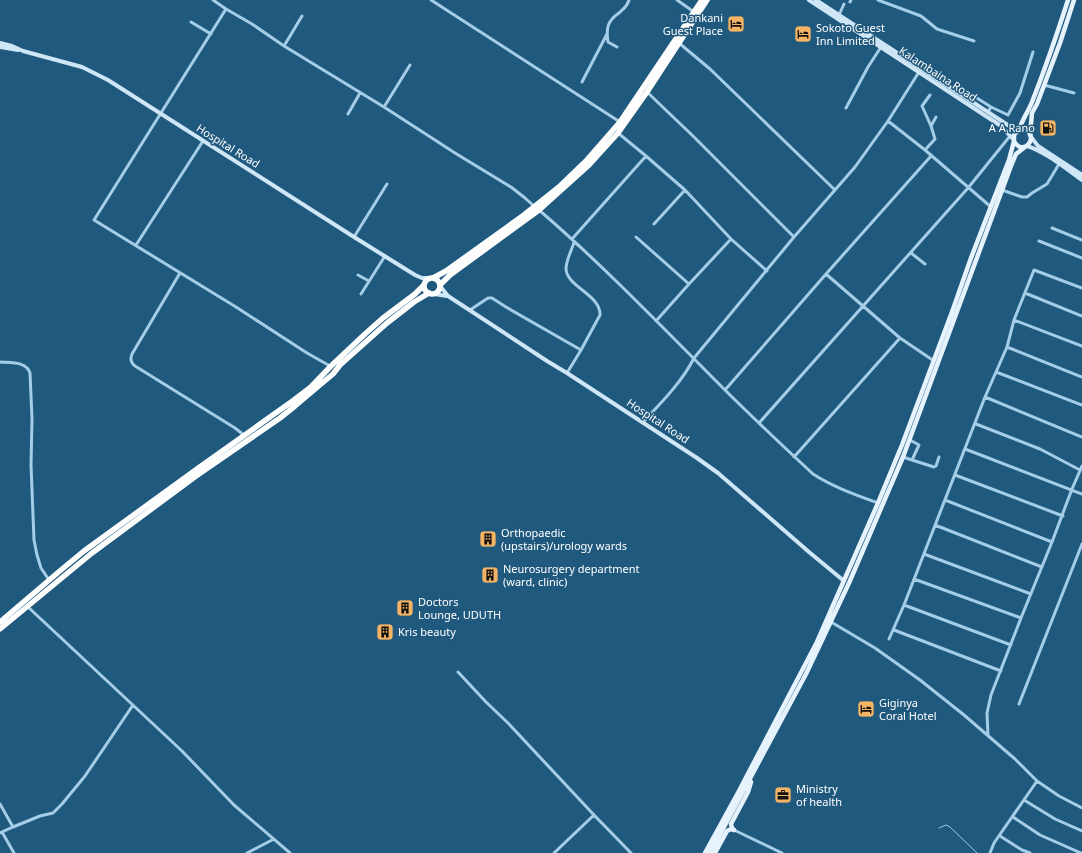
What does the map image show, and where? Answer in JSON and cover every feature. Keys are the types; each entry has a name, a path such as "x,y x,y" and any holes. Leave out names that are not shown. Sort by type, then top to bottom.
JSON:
{"highway":[{"path":"0,622 84,551 294,400 310,387 371,328 412,296 424,285 426,280 442,274 453,267 537,208 577,170 620,122 702,0"},
{"path":"0,629 72,568 109,540 196,476 280,418 333,374 340,365 387,323 416,301 438,290 446,279 537,208 589,165 618,133 647,92 707,0"},
{"path":"431,278 438,281 440,286"},
{"path":"424,285 425,291 431,294"}],"main road":[{"path":"705,853 817,642 878,503 902,446 971,258 1009,160 1014,135 1018,131 1021,122 1031,104 1068,0"},
{"path":"710,853 806,674 853,576 910,440 1016,154 1030,143 1032,113 1037,104 1074,0"},
{"path":"1018,131 1024,130 1031,136"},
{"path":"1013,139 1020,147 1026,146"},
{"path":"715,853 728,831 731,829 734,830 731,824 748,792 755,770"}],"street":[{"path":"213,0 284,46 511,187 537,208 573,241 813,474 839,488 878,503"},
{"path":"431,0 620,122"},
{"path":"617,47 608,42 607,31 610,22 618,13 624,10 629,0"},
{"path":"677,0 694,12"},
{"name":"Kalambaina Road","path":"809,0 1001,126 1013,139"},
{"path":"816,0 1018,131"},
{"path":"878,0 922,16 937,29 974,41"},
{"path":"839,14 844,4"},
{"path":"226,9 94,220 307,353 331,366"},
{"path":"284,46 302,16"},
{"path":"191,22 210,34"},
{"path":"582,82 607,34"},
{"path":"0,43 12,46 22,51"},
{"path":"678,43 710,69 835,190"},
{"path":"0,47 22,51"},
{"path":"846,108 868,67 881,47"},
{"name":"Hospital Road","path":"22,51 82,67 95,73 415,275"},
{"path":"966,91 991,107 1008,114 1020,93 1033,52"},
{"path":"384,107 410,65"},
{"path":"643,422 668,395 689,368 694,358 859,161 888,121 919,72"},
{"path":"1044,85 1074,94"},
{"path":"647,92 794,237"},
{"path":"348,114 360,93"},
{"path":"925,150 935,139 922,106 930,95"},
{"path":"988,112 991,107"},
{"path":"931,126 936,117"},
{"path":"888,121 925,150 991,207"},
{"path":"618,133 685,190 731,239 767,270"},
{"path":"1031,136 1044,150 1082,174"},
{"path":"759,423 1013,139"},
{"path":"136,245 203,141"},
{"path":"1026,146 1042,152 1082,180"},
{"path":"567,373 600,314 600,309 596,303 573,281 566,270 566,264 573,241 646,156"},
{"path":"725,390 931,156"},
{"path":"1002,190 1022,197 1027,197 1046,184 1059,164"},
{"path":"354,237 387,184"},
{"path":"654,224 685,190"},
{"path":"1052,228 1082,240"},
{"path":"636,237 689,284"},
{"path":"656,321 731,239"},
{"path":"1039,241 1082,258"},
{"path":"911,253 924,264"},
{"path":"361,294 385,256"},
{"path":"889,639 894,630 976,424 1034,270 1082,288"},
{"path":"180,273 132,354 132,362 135,366 235,428 245,436"},
{"path":"826,274 900,338 934,361"},
{"path":"358,275 369,282"},
{"path":"415,275 424,278 431,278"},
{"path":"415,275 424,285"},
{"path":"440,286 448,296"},
{"path":"1025,293 1082,316"},
{"path":"431,294 448,296"},
{"name":"Hospital Road","path":"448,296 643,422 718,473 844,581"},
{"path":"470,310 488,298 492,298 581,350"},
{"path":"1014,320 1082,346"},
{"path":"794,457 900,338"},
{"path":"1006,347 1082,377"},
{"path":"0,362 23,365 30,373 32,419 31,465 34,540 41,568 49,580"},
{"path":"996,372 1082,405"},
{"path":"985,397 1082,437"},
{"path":"976,424 1040,449 1080,470"},
{"path":"910,440 919,444 912,460"},
{"path":"965,449 1082,494"},
{"path":"903,457 934,467 936,466 939,457"},
{"path":"988,735 987,714 991,695 1082,466"},
{"path":"955,475 1063,516"},
{"path":"945,500 1052,542"},
{"path":"935,525 1042,567"},
{"path":"1019,704 1082,544"},
{"path":"924,554 1030,594"},
{"path":"914,579 1021,618"},
{"path":"904,604 1011,645"},
{"path":"28,606 182,751 234,805 290,853"},
{"path":"831,622 875,648 920,680 988,735 1037,781 1059,796 1082,808"},
{"path":"894,630 1001,671"},
{"path":"458,672 631,853"},
{"path":"14,853 1,833 40,816 53,813 85,776 133,704"},
{"path":"990,853 994,843 1037,781"},
{"path":"1024,800 1055,819 1082,831"},
{"path":"0,804 13,827"},
{"path":"554,853 594,815"},
{"path":"1013,817 1040,835 1081,853"},
{"path":"734,830 782,853"},
{"path":"1000,836 1022,850 1030,853"},
{"path":"247,853 274,839"}],"waterway":[{"path":"939,828 946,825 950,827 977,853"}],"place":[{"name":"Dankani Guest Place","path":"736,24"},
{"name":"Sokoto Guest Inn Limited","path":"803,34"},
{"name":"A A Rano","path":"1048,128"},
{"name":"Orthopaedic (upstairs)/urology wards","path":"488,539"},
{"name":"Neurosurgery department (ward, clinic)","path":"490,575"},
{"name":"Doctors Lounge, UDUTH","path":"405,608"},
{"name":"Kris beauty","path":"385,632"},
{"name":"Giginya Coral Hotel","path":"866,709"},
{"name":"Ministry of health","path":"783,795"}]}
